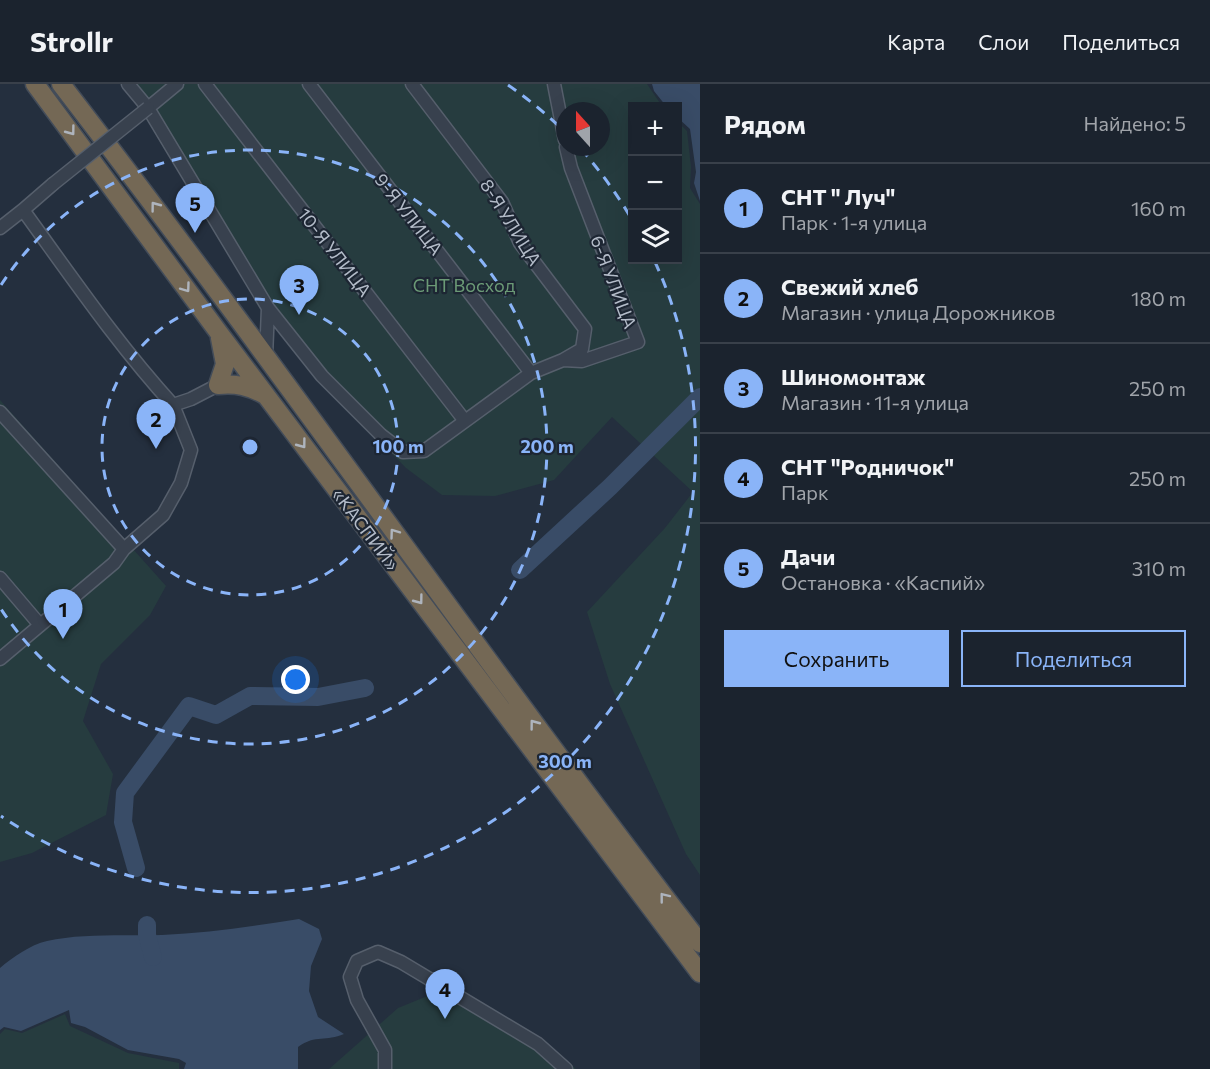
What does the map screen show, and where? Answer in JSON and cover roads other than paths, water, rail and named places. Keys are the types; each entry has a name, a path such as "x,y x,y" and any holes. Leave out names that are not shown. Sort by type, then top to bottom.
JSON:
{"highway":[{"name":"«КАСПИЙ»","path":"35,84 219,333 700,973"},
{"name":"«КАСПИЙ»","path":"61,84 204,271 511,694 700,943"},
{"path":"219,333 225,364 218,385 248,386 266,395"}],"street":[{"name":"8-Я УЛИЦА","path":"128,84 148,108 268,308 322,376 381,435 403,452 424,451 531,373 563,360 582,349 585,329 520,243 502,202 412,84"},
{"path":"0,228 177,84"},
{"name":"10-Я УЛИЦА","path":"205,84 465,421"},
{"name":"9-Я УЛИЦА","path":"309,84 531,373"},
{"path":"554,84 558,102"},
{"name":"6-Я УЛИЦА","path":"563,360 582,362 638,342 568,156"},
{"path":"0,659 114,563 124,549 163,515 181,483 190,450 173,405 120,342 23,210"},
{"path":"266,357 268,308"},
{"path":"173,405 191,399 218,385"},
{"path":"0,412 124,549"},
{"path":"0,578 40,625"},
{"path":"386,1069 385,1050 357,1000 350,977 357,961 378,952 401,962 538,1044 566,1069"}],"water":[{"path":"652,84 700,84 700,201 694,183 696,172 690,129 682,122 682,102 663,102 654,91"},
{"path":"299,919 319,929 322,939 311,966 309,991 318,1017 344,1034 332,1038 316,1039 298,1047 298,1069 184,1069 186,1063 179,1059 128,1050 85,1027 71,1023 69,1010 21,1031 4,1027 0,1030 0,968 34,945 61,938 196,933"}],"waterway":[{"path":"520,570 610,487 700,397"},
{"path":"136,868 123,822 125,793 189,706 216,715 250,696 318,697 365,688"},
{"path":"147,925 147,935 153,957"}],"place":[{"name":"Дачи","path":"195,233"},
{"name":"Шиномонтаж","path":"299,315"},
{"name":"Свежий хлеб","path":"156,449"},
{"name":"СНТ \" Луч\"","path":"63,639"},
{"name":"СНТ \"Родничок\"","path":"445,1019"}],"park label":[{"name":"СНТ Восход","path":"464,285"}]}
